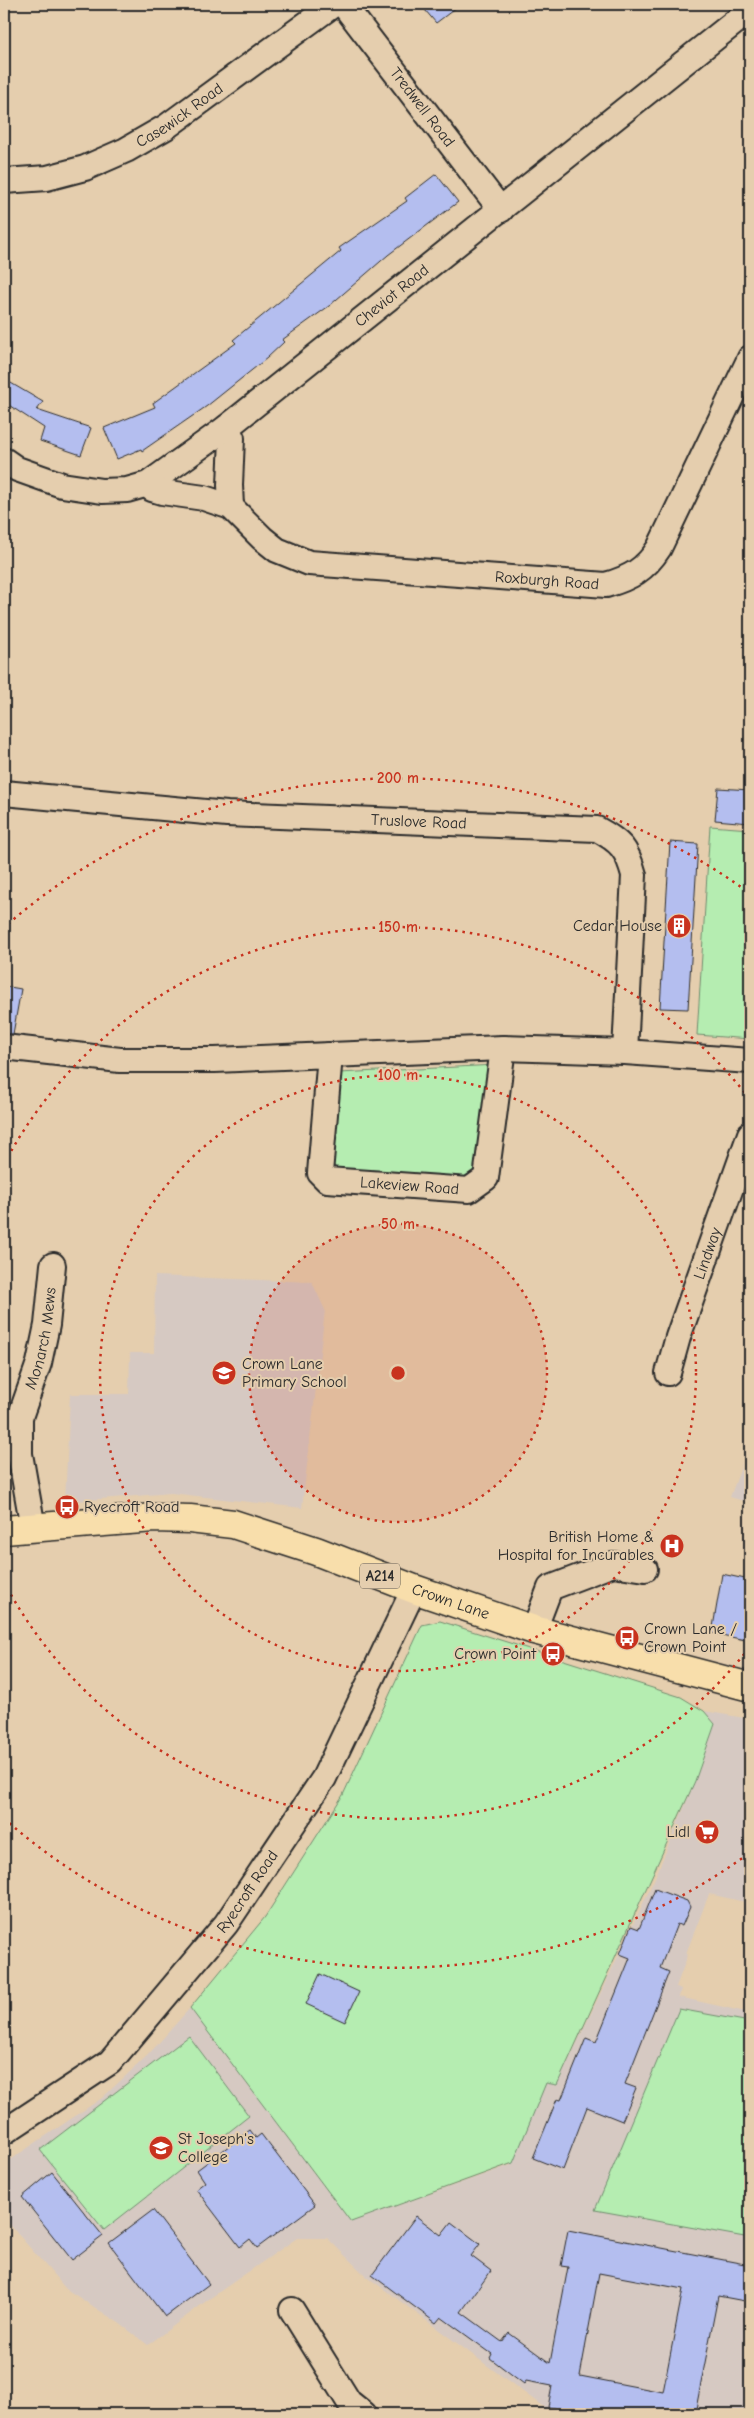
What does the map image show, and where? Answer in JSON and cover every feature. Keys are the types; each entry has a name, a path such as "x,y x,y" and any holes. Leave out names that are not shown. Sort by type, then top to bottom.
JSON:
{"main road":[{"name":"Crown Lane","path":"4,1530 154,1518 190,1519 234,1524 316,1551 414,1589 534,1630 750,1687"}],"street":[{"name":"Casewick Road","path":"4,181 47,178 85,168 126,150 166,127 334,4"},
{"name":"Tredwell Road","path":"344,4 500,210"},
{"name":"Cheviot Road","path":"4,460 17,469 62,486 113,491 148,484 226,428 750,10"},
{"name":"Roxburgh Road","path":"148,484 152,489 162,492 204,498 231,507 277,550 309,563 606,585 626,579 640,571 659,548 750,358"},
{"path":"226,428 232,438 231,507"},
{"name":"Truslove Road","path":"4,793 227,814 597,829 617,840 629,856 634,875 625,1052"},
{"path":"4,1047 120,1060 215,1060 503,1048 625,1052 750,1061"},
{"name":"Lakeview Road","path":"330,1055 320,1173 327,1180 469,1190 486,1178 503,1048"},
{"name":"Lindway","path":"668,1373 678,1337 750,1134"},
{"name":"Monarch Mews","path":"33,1528 20,1454 20,1417 39,1363 47,1325 53,1265"},
{"path":"534,1630 550,1588 613,1564 645,1569"},
{"name":"Ryecroft Road","path":"4,2132 110,2062 226,1924 324,1778 414,1589"},
{"path":"292,2310 349,2402 364,2414"}],"shaded area":[{"name":"Crown Lane Primary School","path":"155,1276 312,1282 325,1310 302,1508 171,1493 65,1502 70,1394 129,1394 130,1353 154,1353"},
{"path":"750,1443 750,1503 730,1497"},
{"name":"St Joseph's College","path":"704,1711 750,1719 750,1903 709,1894 687,1951 686,1960 676,1987 681,1989 679,1997 750,2013 750,2414 553,2414 366,2276 327,2238 297,2238 209,2299 148,2345 119,2323 66,2289 4,2218 4,2164 102,2098 148,2055 190,2008 351,2222 511,2165 546,2082 557,2085 654,1880 695,1781 715,1724"}],"green space":[{"path":"710,826 750,829 750,1039 697,1035"},
{"path":"496,1065 478,1172 465,1180 336,1168 332,1163 339,1073"},
{"path":"440,1621 681,1697 704,1711 715,1724 695,1781 557,2085 546,2083 513,2163 351,2222 190,2008 265,1917 343,1795 422,1625"},
{"path":"679,2009 750,2022 750,2238 595,2210"},
{"path":"189,2036 249,2116 104,2230 40,2150"}],"building":[{"path":"420,4 461,4 436,23"},
{"path":"436,174 458,202 388,255 329,306 282,340 284,342 267,358 207,406 142,451 141,449 117,459 104,428 155,407 153,403 236,343 233,340 341,251 339,248 407,201 405,198"},
{"path":"4,379 43,402 37,410 91,428 81,455 40,441 44,428 4,402"},
{"path":"718,788 750,790 750,823 715,820"},
{"name":"Cedar House","path":"670,842 698,844 688,1009 660,1008"},
{"path":"4,986 21,989 13,1034 4,1034"},
{"path":"722,1574 750,1580 750,1641 712,1633"},
{"path":"655,1889 687,1901 690,1907 682,1926 677,1924 660,1968 669,1972 625,2084 636,2088 622,2121 587,2107 563,2170 533,2158 557,2099 561,2100 586,2038 596,2042 630,1958 620,1954 631,1926 639,1929"},
{"path":"320,1974 359,1992 345,2022 306,2004"},
{"path":"250,2130 256,2138 261,2134 315,2205 257,2248 250,2239 240,2247 196,2189 205,2182 197,2170"},
{"path":"52,2172 103,2236 72,2260 22,2197"},
{"path":"153,2210 209,2284 165,2317 109,2243"},
{"path":"416,2216 441,2235 451,2222 480,2244 471,2256 491,2271 461,2312 502,2342 509,2333 550,2363 568,2267 561,2266 568,2230 750,2265 750,2302 718,2296 695,2414 587,2414 548,2407 552,2386 526,2381 524,2384 490,2358 492,2354 441,2317 436,2323 372,2275","holes":["599,2273 683,2289 663,2392 580,2376"]}],"place":[{"name":"Cedar House","path":"679,926"},
{"name":"Crown Lane Primary School","path":"224,1373"},
{"name":"Ryecroft Road","path":"67,1507"},
{"name":"British Home & Hospital for Incurables","path":"672,1546"},
{"name":"Crown Lane / Crown Point","path":"627,1638"},
{"name":"Crown Point","path":"553,1654"},
{"name":"Lidl","path":"707,1832"},
{"name":"St Joseph's College","path":"161,2148"}]}
